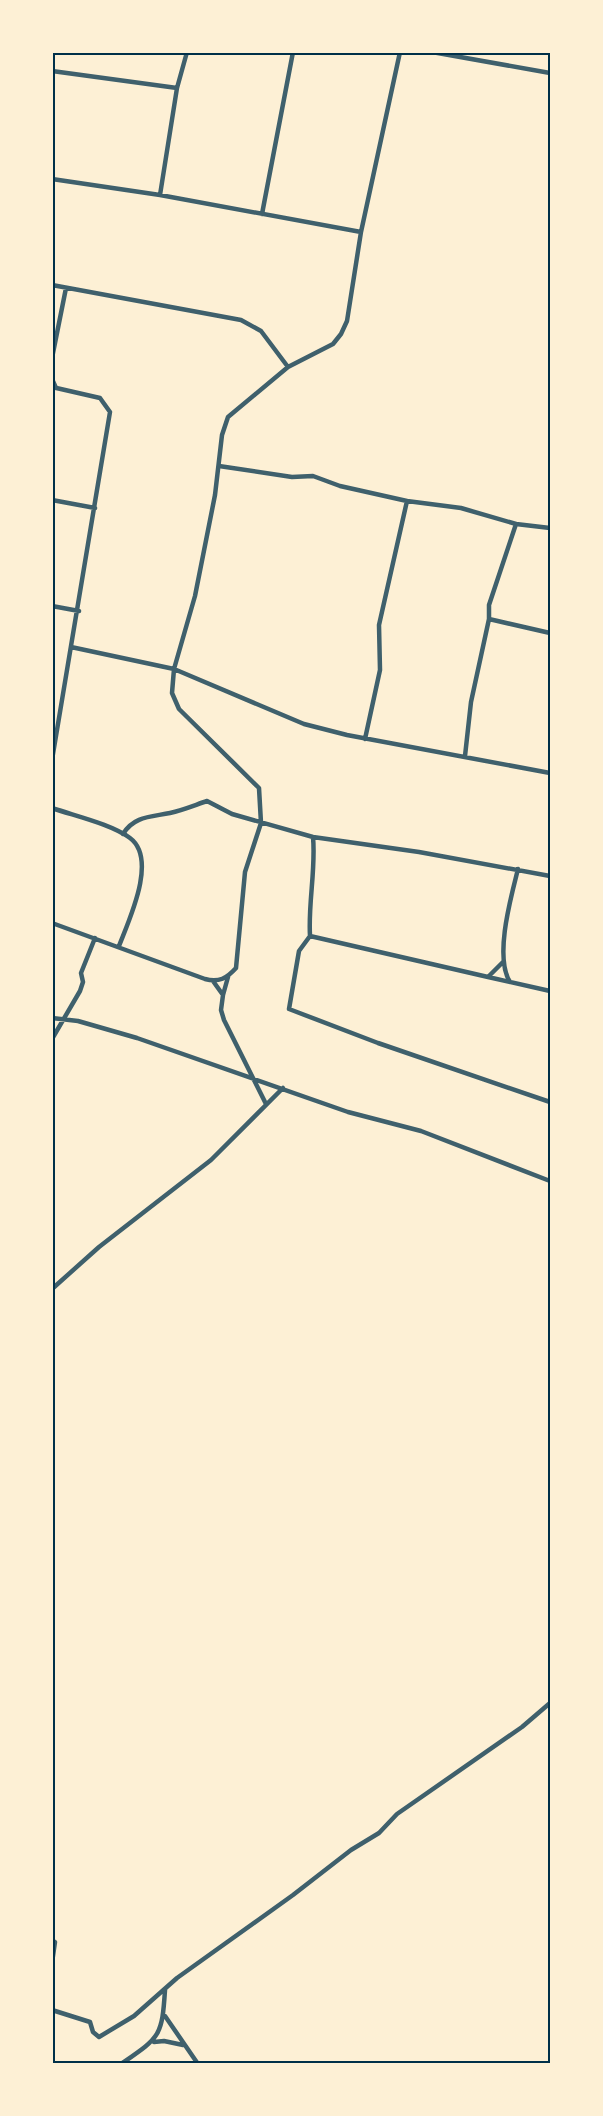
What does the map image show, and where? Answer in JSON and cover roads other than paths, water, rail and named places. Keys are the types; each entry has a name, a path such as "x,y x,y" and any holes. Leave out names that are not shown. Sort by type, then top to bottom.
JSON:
{"street":[{"path":"160,195 177,88 186,52"},
{"path":"262,214 293,52"},
{"path":"266,1104 255,1079 242,1061 221,1010 228,977 236,968 245,872 261,823 259,788 179,709 172,693 174,669 195,596 219,466 222,435 228,417 288,367 333,344 342,334 347,321 361,232 400,52"},
{"path":"432,52 550,74"},
{"path":"52,70 177,88"},
{"path":"52,179 160,195 361,232"},
{"path":"52,285 241,320 261,331 288,367"},
{"path":"52,358 66,288"},
{"path":"52,379 54,387 100,398 109,408 79,611 52,760"},
{"path":"219,466 254,469 292,477 313,476 340,486 407,501 470,510 516,524 550,528"},
{"path":"52,500 95,508"},
{"path":"365,739 380,670 379,625 407,501"},
{"path":"465,756 471,702 489,619 489,605 516,524"},
{"path":"52,606 79,611"},
{"path":"489,619 550,633"},
{"path":"71,647 174,669 304,724 365,739 550,773"},
{"path":"123,834 130,824 145,817 207,801 232,814 313,837 518,868 550,876"},
{"path":"52,808 123,834 138,846 142,857 141,878 119,946"},
{"path":"313,837 315,852 309,902 310,936 298,951 289,1009 346,1032 550,1102"},
{"path":"510,982 504,973 503,962 510,898 518,868"},
{"path":"52,923 213,981 223,995"},
{"path":"310,936 550,991"},
{"path":"52,1039 80,991 83,982 81,973 94,938"},
{"path":"488,977 503,962"},
{"path":"213,981 228,977"},
{"path":"52,1018 63,1018 137,1038 348,1112 421,1131 550,1181"},
{"path":"52,1289 99,1247 211,1160 283,1088"},
{"path":"52,2010 90,2022 93,2032 99,2037 134,2016 177,1977 293,1895 351,1850 379,1833 397,1814 522,1727 550,1703"},
{"path":"52,1940 55,1942 52,1963"},
{"path":"154,2042 165,2016 165,1989"},
{"path":"165,2016 198,2064"},
{"path":"122,2064 154,2042 164,2041 185,2046"}]}
